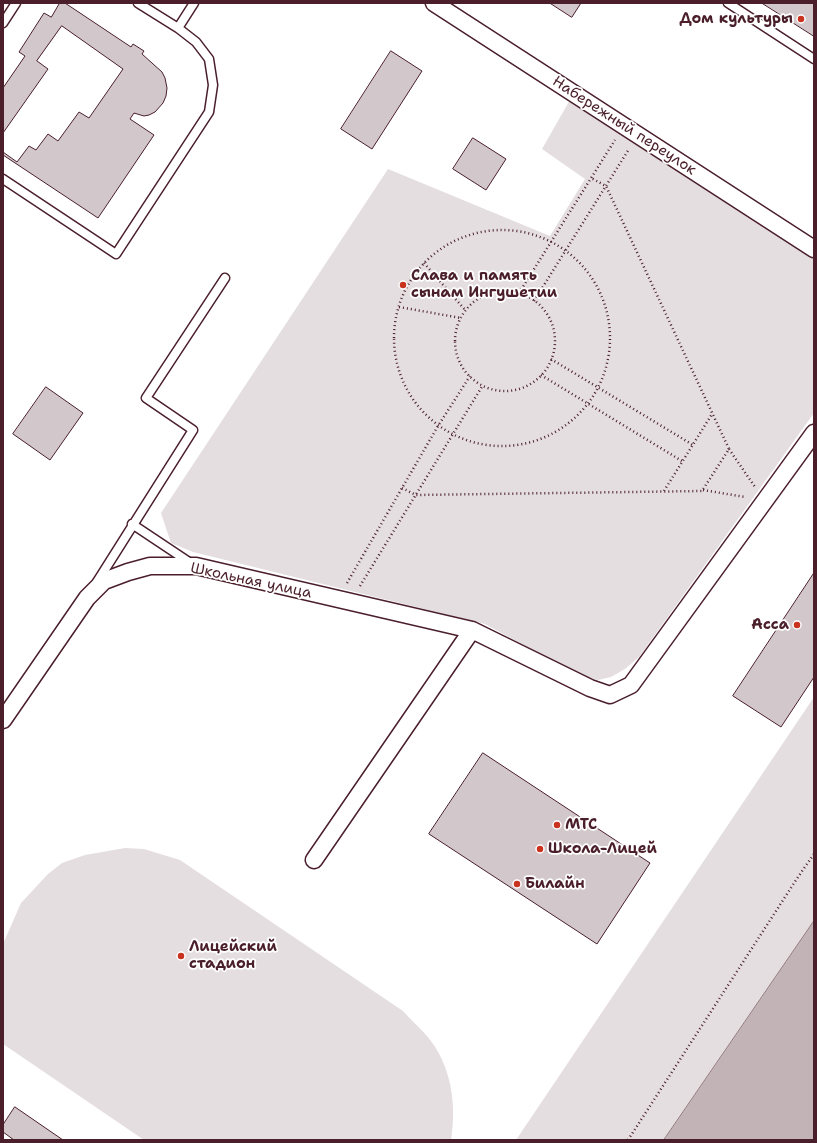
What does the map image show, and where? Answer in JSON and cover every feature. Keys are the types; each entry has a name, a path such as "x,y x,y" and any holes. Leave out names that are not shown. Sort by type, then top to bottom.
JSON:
{"street":[{"name":"Набережный переулок","path":"434,3 814,249"},
{"path":"765,501 814,433"},
{"name":"Школьная улица","path":"3,720 87,598 104,581 150,566 196,566 472,630 590,688 610,695 631,685 765,501"},
{"path":"314,860 472,630"}],"lane":[{"path":"3,23 16,3"},
{"path":"3,179 116,254 209,112 213,85 209,59 196,42 178,28 138,3"},
{"path":"178,28 194,3"},
{"path":"728,3 814,59"},
{"path":"87,598 132,524 193,430 146,398 225,278"},
{"path":"132,524 196,566"}],"path":[{"path":"519,294 624,126"},
{"path":"534,301 638,135"},
{"path":"591,178 606,186 729,449 765,501"},
{"path":"518,230 552,241 566,250 588,271 603,298 610,328 608,358 598,387 588,404 560,429 525,444 488,445 452,435 438,426 413,401 397,368 393,333 401,297 420,267 448,244 482,231 518,230"},
{"path":"424,263 466,311"},
{"path":"506,291 523,295 534,301 538,303 548,316 554,332 554,349 549,366 539,378 525,387 510,391 494,390 479,384 467,374 459,360 455,345 457,329 461,318 475,302 490,294 506,291"},
{"path":"399,307 461,318"},
{"path":"551,359 693,445"},
{"path":"344,601 402,488 438,426 470,376"},
{"path":"541,376 682,462"},
{"path":"344,601 416,495 483,385"},
{"path":"664,491 712,414"},
{"path":"702,490 729,449"},
{"path":"402,488 416,495 702,490 765,501"},
{"path":"628,1140 814,854"}],"shaded area":[{"path":"571,98 814,258 814,413 639,657 625,669 611,677 598,680 577,674 485,624 193,552 171,543 161,513 388,169 550,236 585,179 542,149"},
{"path":"814,697 814,921 664,1140 516,1140"},
{"name":"Лицейский стадион","path":"125,848 144,849 180,860 403,1011 427,1036 435,1047 447,1072 453,1112 451,1140 144,1140 3,1044 3,944 21,903 48,874 62,863 85,855"},
{"path":"814,921 814,1140 664,1140"}],"building":[{"path":"60,3 65,3 131,47 133,44 144,51 142,54 162,72 167,88 163,103 155,112 144,116 134,113 130,119 154,135 98,218 3,155 3,88 25,56 19,52 44,13 51,17"},
{"path":"550,3 581,3 572,17"},
{"name":"Дом культуры","path":"762,3 814,3 814,36"},
{"path":"62,26 123,69 89,118 79,112 58,141 48,134 36,150 29,146 17,162 3,152 3,133 48,69 37,61"},
{"path":"391,51 422,71 372,149 341,129"},
{"path":"473,138 506,159 486,190 453,169"},
{"path":"46,387 83,413 50,460 13,434"},
{"name":"Асса","path":"814,573 814,677 781,727 733,696"},
{"name":"Школа-Лицей","path":"483,753 650,863 597,944 429,834"},
{"path":"15,1107 63,1140 14,1140 3,1132 3,1125"}],"place":[{"name":"Дом культуры","path":"801,19"},
{"name":"Слава и память сынам Ингушетии","path":"403,285"},
{"name":"Асса","path":"797,625"},
{"name":"МТС","path":"557,825"},
{"name":"Школа-Лицей","path":"540,849"},
{"name":"Билайн","path":"517,884"},
{"name":"Лицейский стадион","path":"181,956"}]}
